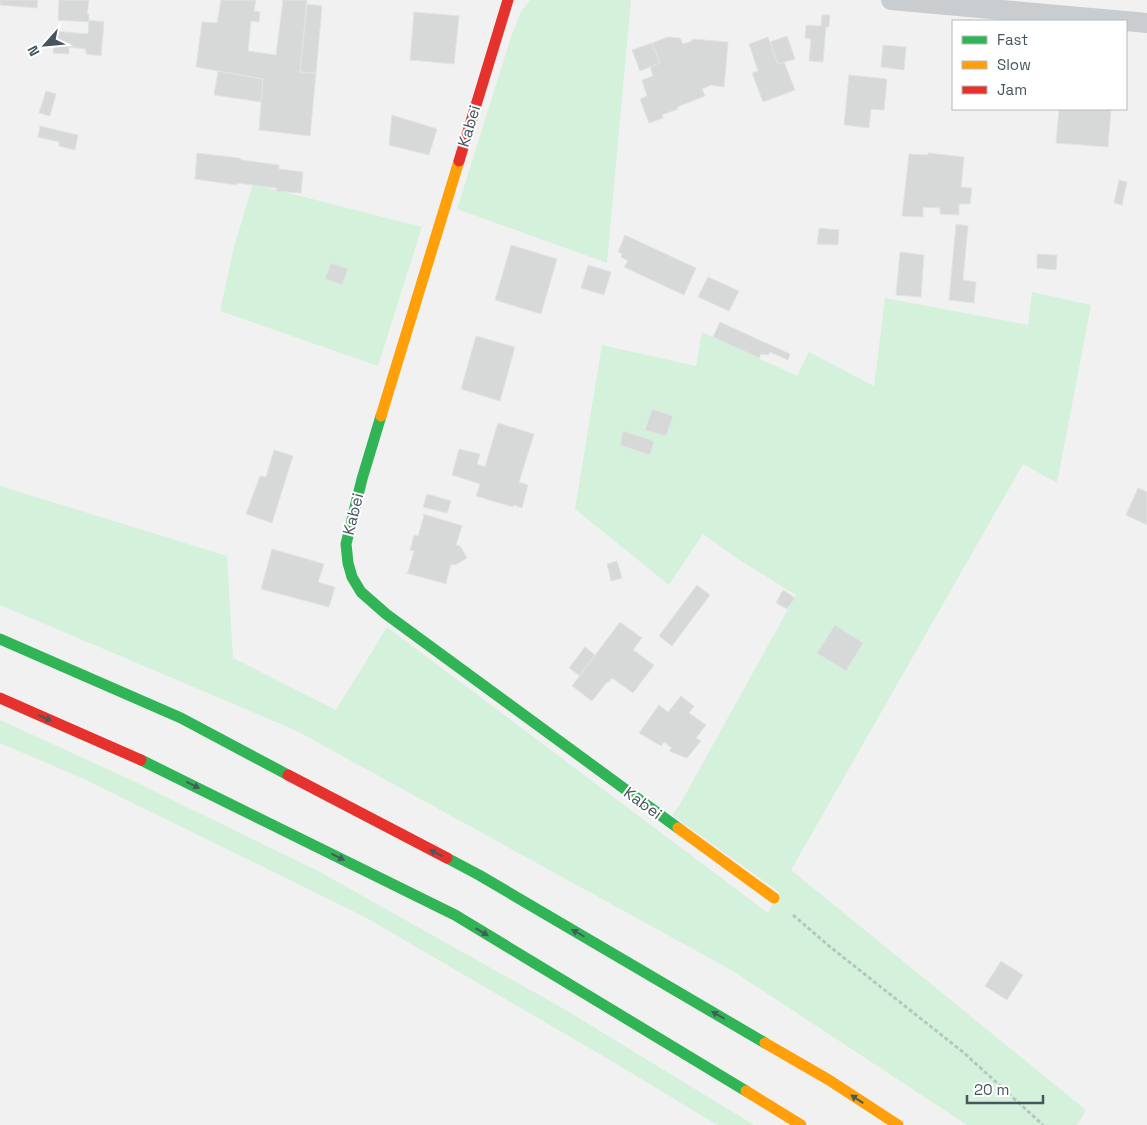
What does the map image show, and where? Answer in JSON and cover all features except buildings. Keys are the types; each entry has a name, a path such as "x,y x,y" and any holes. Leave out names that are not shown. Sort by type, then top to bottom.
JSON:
{"main road":[{"name":"Kabei","path":"508,0 362,479 346,544 352,577 361,592 394,620 774,898"},
{"path":"0,639 180,718 479,876 829,1080 898,1125"},
{"path":"0,698 150,764 455,915 801,1125"}],"street":[{"path":"890,0 1115,20"},
{"path":"1127,21 1147,22"}],"path":[{"path":"774,898 829,946 962,1052 1044,1125"}],"green space":[{"path":"530,0 631,0 607,263 457,209 511,37 521,12"},
{"path":"253,184 422,227 378,366 220,311 234,247"},
{"path":"1032,292 1091,305 1057,483 1023,464 791,870 1086,1110 1077,1125 967,1125 733,971 295,730 0,605 0,486 227,556 233,658 336,710 387,627 768,913 779,892 672,815 679,806 796,595 741,561 703,534 669,585 575,509 602,345 696,366 702,332 797,376 809,352 874,386 885,298 1028,325"},
{"path":"0,720 127,778 320,872 564,1009 754,1125 717,1125 365,917 84,779 0,743"}],"traffic: fast":[{"path":"381,416 362,479 346,544 352,577 361,592 386,614 678,828"},
{"path":"0,639 181,718 288,775"},
{"path":"141,760 455,915 746,1091"},
{"path":"447,858 765,1043"}],"traffic: slow":[{"path":"381,416 459,161"},
{"path":"678,828 774,898"},
{"path":"765,1043 829,1080 898,1125"},
{"path":"746,1091 801,1125"}],"traffic: jam":[{"path":"459,161 508,0"},
{"path":"0,698 141,760"},
{"path":"288,775 447,858"}]}
